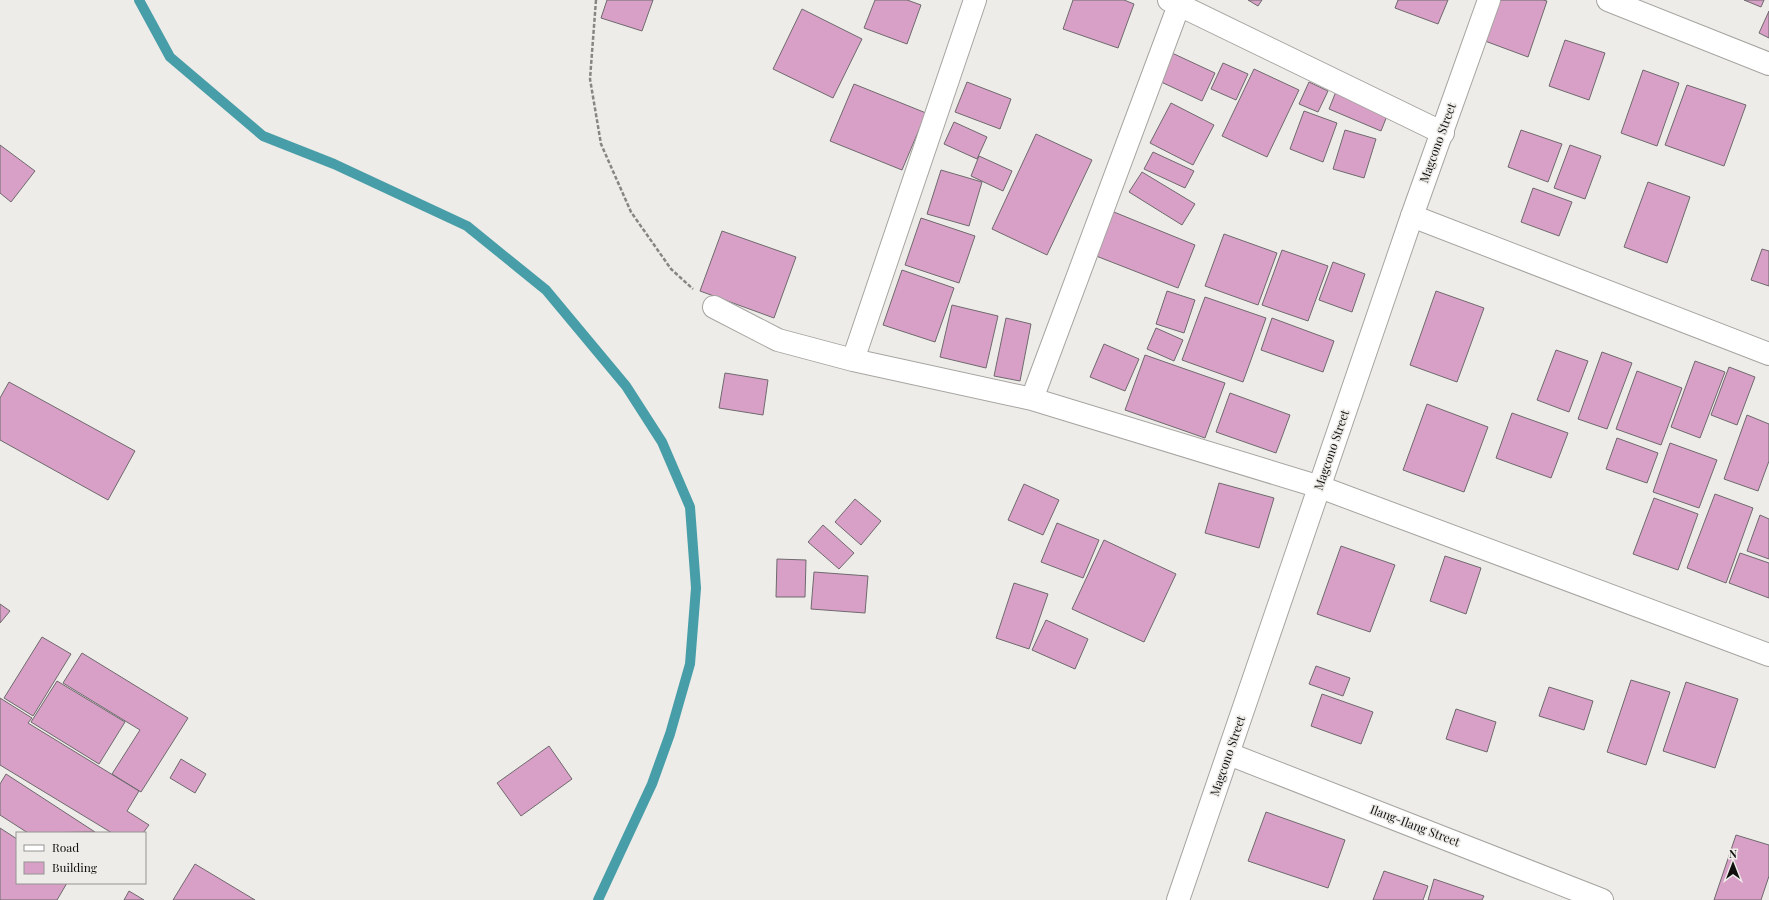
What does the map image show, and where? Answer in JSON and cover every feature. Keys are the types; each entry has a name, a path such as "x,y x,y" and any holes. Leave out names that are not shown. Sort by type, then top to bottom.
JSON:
{"street":[{"path":"853,360 975,0"},
{"name":"Magcono Street","path":"1178,900 1412,216 1443,133 1489,0"},
{"path":"1608,0 1769,64"},
{"path":"1032,399 1174,3 1443,133"},
{"path":"1412,216 1769,354"},
{"path":"714,307 778,340 853,360 1032,399 1320,487 1769,655"},
{"name":"Ilang-Ilang Street","path":"1229,754 1602,900"}],"path":[{"path":"596,0 590,79 601,144 631,212 671,269 714,307"}],"building":[{"path":"607,0 653,0 642,31 601,18"},
{"path":"875,0 907,0 921,5 907,44 864,28"},
{"path":"1073,0 1124,0 1134,4 1118,48 1063,29"},
{"path":"1248,0 1262,0 1258,6"},
{"path":"1398,0 1448,0 1438,24 1395,8"},
{"path":"1499,0 1547,1 1528,57 1485,41"},
{"path":"1744,0 1764,0 1761,7"},
{"path":"802,9 862,39 833,98 773,69"},
{"path":"1769,11 1769,38 1759,33"},
{"path":"1565,40 1605,53 1589,100 1549,86"},
{"path":"1172,53 1215,73 1202,101 1159,81"},
{"path":"1223,63 1248,74 1236,100 1211,89"},
{"path":"1254,69 1299,90 1267,157 1222,136"},
{"path":"1643,70 1679,83 1657,146 1621,133"},
{"path":"967,82 1011,99 1000,129 955,112"},
{"path":"1309,82 1328,91 1318,112 1299,104"},
{"path":"854,84 926,113 902,170 830,141"},
{"path":"1687,85 1746,105 1724,166 1665,145"},
{"path":"1337,89 1389,111 1381,131 1329,109"},
{"path":"1171,103 1214,125 1193,165 1150,143"},
{"path":"1304,111 1337,123 1323,162 1290,149"},
{"path":"954,122 987,137 977,159 944,144"},
{"path":"1345,130 1376,139 1364,178 1333,169"},
{"path":"1521,130 1562,144 1548,182 1508,167"},
{"path":"1036,134 1092,160 1047,255 992,229"},
{"path":"0,145 35,171 11,202 0,193"},
{"path":"1570,145 1601,156 1585,199 1554,188"},
{"path":"1153,152 1194,171 1185,188 1144,169"},
{"path":"979,156 1012,171 1003,191 971,176"},
{"path":"941,170 982,182 969,226 927,214"},
{"path":"1142,172 1195,204 1182,225 1129,192"},
{"path":"1648,182 1690,197 1667,263 1624,247"},
{"path":"1533,188 1572,202 1559,236 1521,222"},
{"path":"1109,210 1195,245 1178,288 1091,254"},
{"path":"921,218 975,236 959,283 905,265"},
{"path":"722,231 796,257 774,318 700,291"},
{"path":"1224,234 1277,253 1258,305 1205,286"},
{"path":"1762,249 1769,251 1769,286 1751,280"},
{"path":"1282,250 1328,266 1308,321 1262,305"},
{"path":"1333,262 1365,274 1352,312 1319,300"},
{"path":"902,270 954,288 935,342 883,325"},
{"path":"1167,291 1195,300 1184,333 1156,324"},
{"path":"1436,291 1484,308 1457,382 1410,365"},
{"path":"1205,297 1266,318 1243,382 1182,360"},
{"path":"952,305 998,316 986,368 940,357"},
{"path":"1006,318 1031,324 1020,381 994,376"},
{"path":"1272,318 1334,341 1323,372 1261,350"},
{"path":"1156,328 1183,340 1174,361 1147,349"},
{"path":"1104,344 1139,359 1125,391 1090,377"},
{"path":"1556,350 1588,361 1569,412 1537,400"},
{"path":"1602,352 1632,363 1607,429 1578,419"},
{"path":"1145,355 1225,383 1205,438 1125,410"},
{"path":"1695,361 1725,372 1700,438 1671,427"},
{"path":"1729,367 1755,377 1737,425 1711,415"},
{"path":"1637,371 1682,388 1661,445 1616,429"},
{"path":"725,373 768,380 763,415 719,408"},
{"path":"9,382 135,451 108,500 0,440 0,398"},
{"path":"1230,393 1290,415 1276,453 1216,432"},
{"path":"1427,404 1488,427 1464,492 1403,470"},
{"path":"1512,413 1568,433 1551,478 1496,458"},
{"path":"1747,415 1769,424 1769,461 1758,491 1724,479"},
{"path":"1617,438 1658,453 1647,483 1606,469"},
{"path":"1670,443 1717,460 1699,508 1653,492"},
{"path":"1219,483 1274,498 1259,548 1205,533"},
{"path":"1024,484 1059,500 1043,535 1008,520"},
{"path":"1715,494 1753,508 1726,583 1687,568"},
{"path":"1654,498 1698,514 1678,570 1633,554"},
{"path":"855,499 881,521 861,545 835,522"},
{"path":"1760,515 1769,519 1769,559 1747,551"},
{"path":"1057,523 1099,540 1083,578 1041,562"},
{"path":"823,525 854,553 839,569 808,542"},
{"path":"1104,540 1176,574 1144,642 1072,609"},
{"path":"1341,546 1395,565 1370,632 1317,614"},
{"path":"1740,553 1769,563 1769,598 1729,583"},
{"path":"1445,556 1481,568 1466,614 1430,601"},
{"path":"777,559 806,560 805,597 776,597"},
{"path":"814,572 868,576 865,613 811,609"},
{"path":"1014,583 1048,594 1029,649 996,638"},
{"path":"0,604 10,611 0,623"},
{"path":"1046,620 1088,639 1075,669 1032,650"},
{"path":"42,637 71,654 33,716 4,698"},
{"path":"82,653 188,718 141,792 112,774 140,730 63,683"},
{"path":"1316,666 1350,678 1343,696 1309,684"},
{"path":"1631,680 1670,692 1646,765 1607,752"},
{"path":"57,681 125,722 99,764 31,722"},
{"path":"1686,682 1738,699 1715,768 1663,751"},
{"path":"1549,687 1593,701 1584,730 1539,716"},
{"path":"1322,694 1373,712 1361,744 1311,726"},
{"path":"0,698 32,718 28,723 139,791 127,811 149,825 144,832 110,832 0,765"},
{"path":"1456,709 1496,722 1487,752 1446,739"},
{"path":"549,746 572,779 521,816 497,783"},
{"path":"181,759 206,774 195,793 170,778"},
{"path":"6,774 95,832 26,832 0,815 0,784"},
{"path":"1266,812 1345,840 1328,888 1248,861"},
{"path":"0,828 16,838 16,884 66,884 57,900 0,900"},
{"path":"1736,835 1769,845 1769,876 1761,900 1714,900"},
{"path":"195,864 255,900 173,900"},
{"path":"1384,871 1428,886 1423,900 1373,900"},
{"path":"1434,879 1484,896 1482,900 1428,900"},
{"path":"129,891 144,900 124,900"}],"waterway":[{"path":"139,0 170,57 263,136 334,164 467,226 546,290 626,386 662,442 690,507 696,588 690,664 670,734 652,784 598,900"}]}
